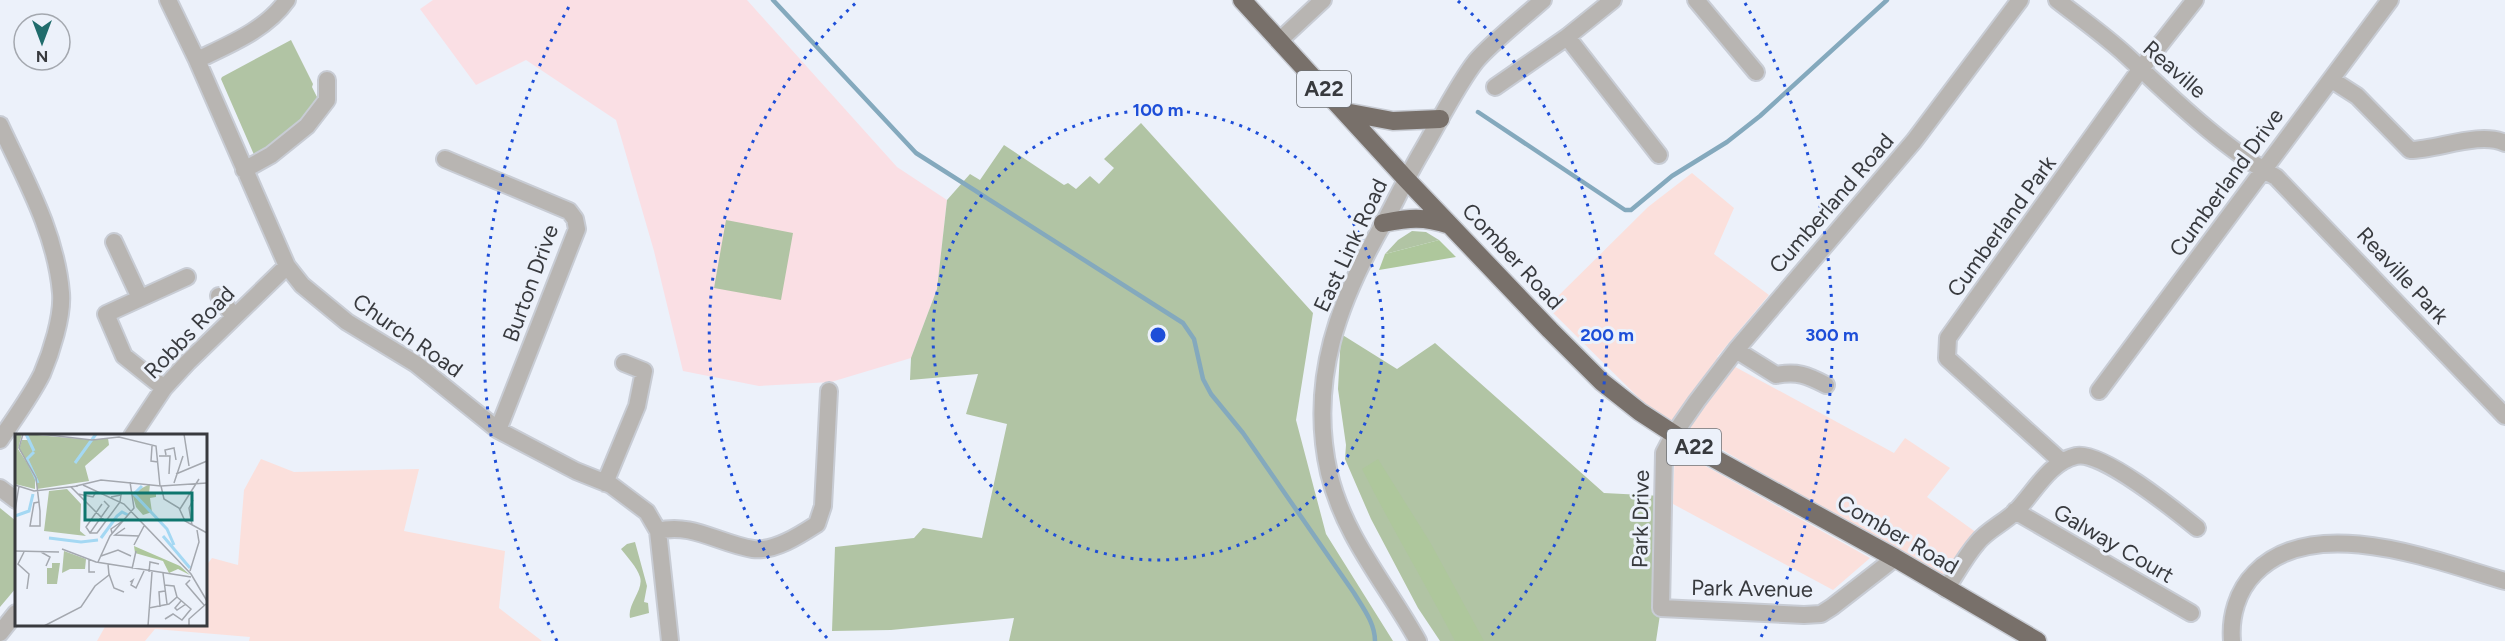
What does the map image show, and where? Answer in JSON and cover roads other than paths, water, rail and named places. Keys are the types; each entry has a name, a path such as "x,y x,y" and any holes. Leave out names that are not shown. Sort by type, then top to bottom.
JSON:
{"highway":[{"name":"Comber Road","path":"1242,0 1406,179 1602,382 1640,412 1674,434 2037,641"},
{"name":"A22","path":"1345,112 1393,121 1440,119"},
{"path":"1383,223 1410,217 1451,225"}],"street":[{"name":"Church Road","path":"168,0 198,60 287,266 302,285 338,315 416,364 498,430 576,471 605,483 630,497 647,512 658,531 670,641"},
{"path":"198,60 258,28 276,15 286,0"},
{"path":"1279,41 1323,0"},
{"name":"East Link Road","path":"1418,641 1369,566 1347,522 1329,473 1321,411 1324,375 1333,333 1347,294 1406,179 1440,119 1476,61 1543,0"},
{"path":"1495,87 1567,37 1613,0"},
{"path":"1696,0 1756,72"},
{"name":"Cumberland Road","path":"1674,434 1736,350 1914,141 2020,0"},
{"name":"Reaville","path":"2057,0 2126,55 2140,70 2251,163 2264,170"},
{"name":"Cumberland Park","path":"2062,462 1947,358 1948,338 2140,70 2195,0"},
{"name":"Cumberland Drive","path":"2099,391 2390,0"},
{"path":"1567,37 1659,155"},
{"path":"244,170 271,155 307,126 327,100 327,80"},
{"path":"2332,80 2357,96 2410,150 2423,150 2450,143 2498,139 2505,143"},
{"path":"0,125 7,158 45,223 61,295 55,334 42,374 0,440"},
{"name":"Burton Drive","path":"445,159 569,211 575,219 577,229 498,430"},
{"name":"Reaville Park","path":"2264,170 2276,177 2334,235 2505,416"},
{"path":"114,242 140,298"},
{"name":"Robbs Road","path":"133,434 164,388 287,266"},
{"path":"164,388 124,356 106,314 187,277"},
{"path":"219,296 234,317"},
{"path":"1736,350 1776,375 1791,372 1804,373 1826,385"},
{"path":"605,483 637,406 644,371 624,363"},
{"path":"658,531 672,527 684,528 754,549 771,548 817,524 824,506 829,391"},
{"name":"Park Drive","path":"1661,608 1664,453 1674,434"},
{"path":"1946,589 1977,542 2015,511 2041,479 2062,462 2077,455 2096,459 2156,495 2197,528"},
{"path":"0,488 15,499"},
{"name":"Galway Court","path":"2015,511 2191,613"},
{"path":"2232,641 2231,626 2235,606 2248,580 2264,563 2292,550 2326,544 2382,547 2505,581"},
{"name":"Park Avenue","path":"1661,608 1821,614 1886,568 1895,558"},
{"path":"0,633 15,613"}],"waterway":[{"path":"773,0 916,153 1183,323 1194,339 1203,379 1211,394 1243,433 1354,593 1371,622 1375,641"},
{"path":"1478,112 1625,210 1631,210 1672,176 1727,142 1760,116 1887,0"}]}
